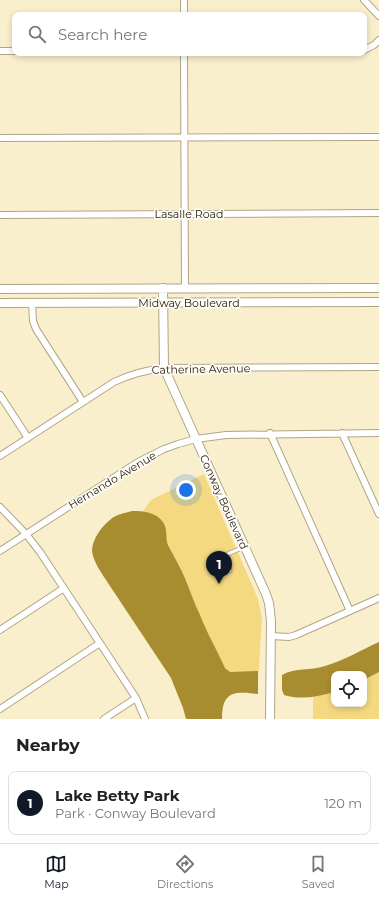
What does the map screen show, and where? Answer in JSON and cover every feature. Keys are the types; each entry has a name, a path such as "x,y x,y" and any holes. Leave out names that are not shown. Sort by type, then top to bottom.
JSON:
{"street":[{"path":"184,0 184,12"},
{"path":"364,0 379,16"},
{"path":"367,48 379,40"},
{"path":"0,51 12,51"},
{"path":"184,56 185,288"},
{"path":"0,138 379,137"},
{"name":"Lasalle Road","path":"0,215 379,213"},
{"name":"Midway Boulevard","path":"0,288 379,288"},
{"name":"Conway Boulevard","path":"163,288 164,368 269,603 271,617 270,719"},
{"name":"Midway Boulevard","path":"0,303 379,302"},
{"path":"32,303 33,321 36,329 83,402"},
{"name":"Catherine Avenue","path":"0,456 114,382 143,371 164,368 379,367"},
{"path":"0,395 28,438"},
{"path":"342,433 378,511"},
{"name":"Hernando Avenue","path":"0,551 138,462 164,449 196,439 226,435 379,433"},
{"path":"270,434 350,611"},
{"path":"0,507 26,534 64,588 136,698 145,719"},
{"path":"0,630 64,588"},
{"path":"271,636 289,637 296,635 379,598"},
{"path":"0,709 100,643"},
{"path":"104,719 136,698"}],"lane":[{"path":"230,571 223,556 244,547"}],"shaded area":[{"path":"204,474 258,599 262,618 258,682 258,672 230,672 225,668 199,615 185,577 168,544 163,522 158,517 143,511 151,500"},
{"path":"132,511 153,514 163,522 168,545 185,578 203,622 225,668 230,672 258,671 258,694 236,693 231,695 224,703 222,719 186,719 171,678 98,568 92,551 92,546 96,537 101,529 113,517"},
{"path":"379,642 379,672 367,678 367,671 331,671 331,693 303,698 284,695 282,690 282,675 293,671 332,664"},
{"path":"379,672 379,719 313,719 313,697 331,693 331,707 367,707 367,678"}],"place":[{"name":"Lake Betty Park","path":"219,584"}]}
